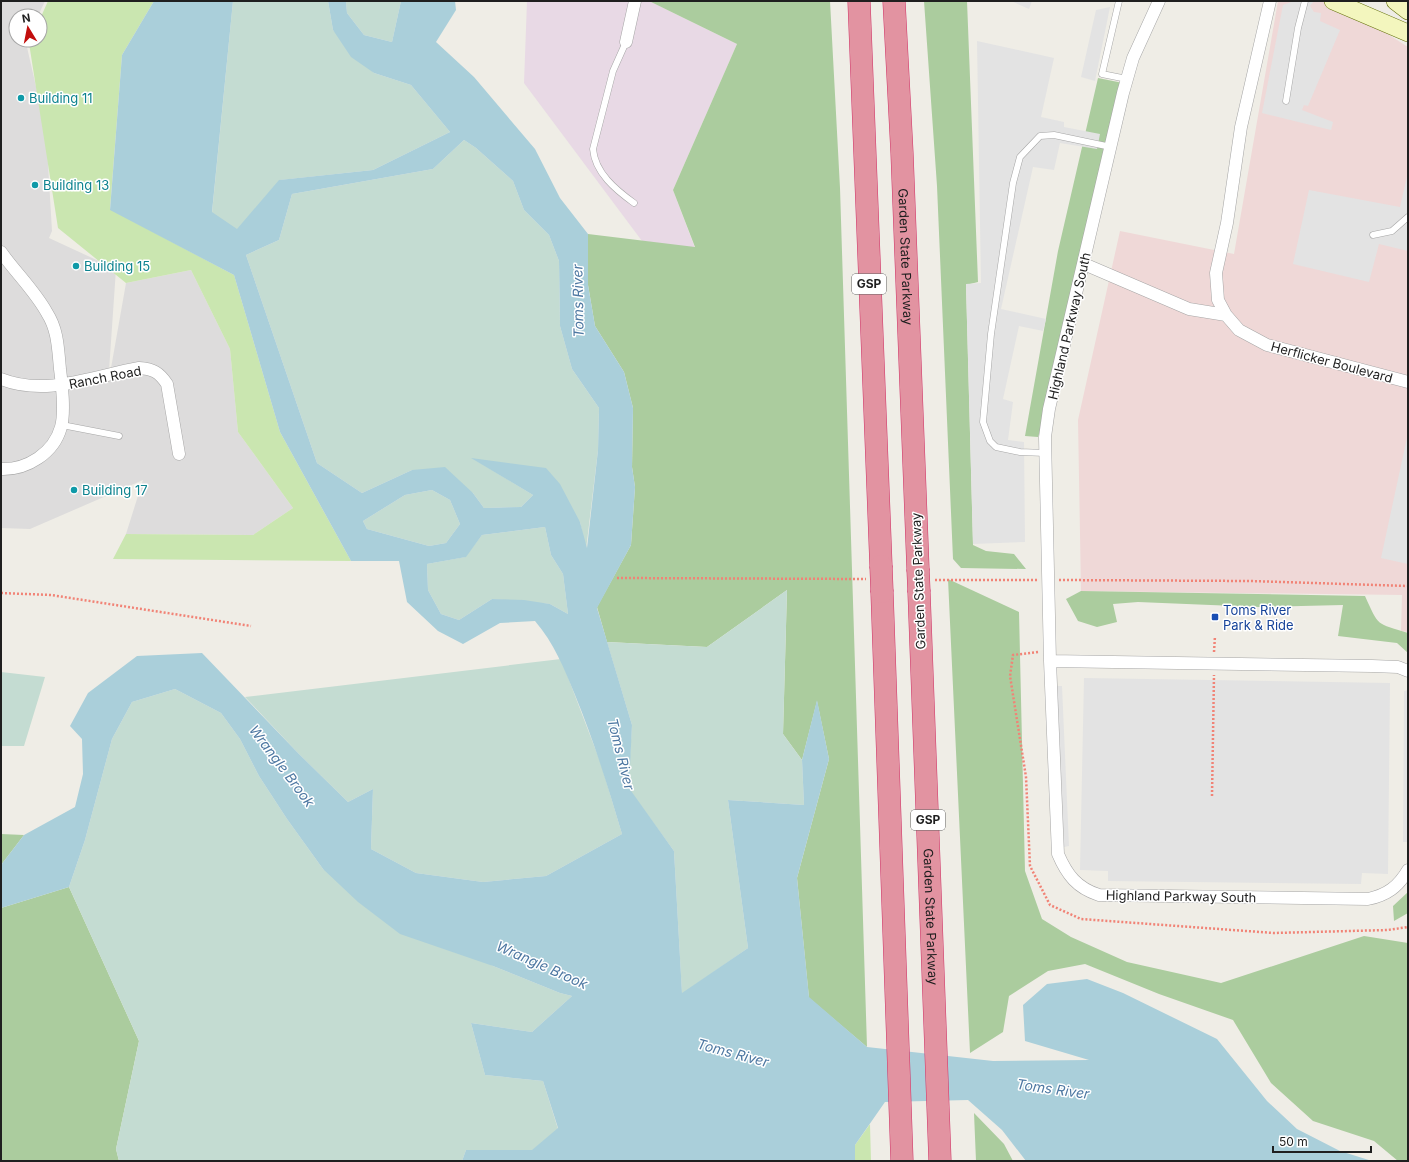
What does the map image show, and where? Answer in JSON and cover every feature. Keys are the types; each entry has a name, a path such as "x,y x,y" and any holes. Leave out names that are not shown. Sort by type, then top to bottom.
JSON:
{"highway":[{"name":"GSP","path":"859,1 878,579 902,1161"},
{"name":"Garden State Parkway","path":"894,1 922,580 940,1161"},
{"path":"902,153 911,122 908,1"}],"main road":[{"path":"1333,1 1408,33"},
{"path":"1395,1 1408,11"}],"street":[{"path":"626,42 635,1"},
{"name":"Highland Parkway South","path":"1159,1 1133,58 1127,79 1049,409 1045,437 1050,656 1058,854 1069,876 1079,887 1099,894 1368,899 1380,896 1398,886 1408,870"},
{"name":"Herflicker Boulevard","path":"1270,1 1241,127 1227,223 1216,274 1218,300 1226,315 1239,330 1267,345 1408,382"},
{"path":"1,252 48,312 57,333 62,385 62,425 56,440 40,456 25,466 1,469"},
{"path":"1084,264 1189,309 1226,315"},
{"name":"Ranch Road","path":"1,379 21,386 62,385 139,368 151,369 160,374 166,384 179,454"},
{"path":"1050,656 1398,667 1408,671"}],"lane":[{"path":"1119,1 1102,74 1127,79"},
{"path":"1286,101 1298,28 1305,1"},
{"path":"626,42 613,71 593,149 593,157 616,190 634,203"},
{"path":"1045,453 996,447 990,441 984,422 992,334 1013,183 1020,157 1040,136 1054,136 1111,147"},
{"path":"1373,235 1392,231 1408,216"},
{"path":"62,425 119,436"}],"path":[{"path":"617,578 878,579"},
{"path":"922,580 1250,581 1408,586"},
{"path":"1,592 51,595 251,626"},
{"path":"1050,656 1013,655 1010,676 1026,777 1030,866 1050,906 1081,919 1274,933 1388,930 1408,926"},
{"path":"1212,796 1214,676"}],"shaded area":[{"path":"1,1 45,1 42,8 8,8 8,48 27,48 46,130 52,231 49,238 116,269 108,385 126,283 191,270 230,349 238,432 293,508 253,535 126,534 143,480 30,529 1,528"},
{"path":"527,1 649,1 737,44 673,190 695,248 642,241 524,83"},
{"path":"1011,1 1032,1 1029,9"},
{"path":"1278,1 1327,1 1353,12 1408,47 1408,632 1401,631 1402,595 1081,591 1078,420 1120,231 1234,254"},
{"path":"1294,1 1314,1 1310,6 1314,12 1321,13 1320,21 1340,30 1308,106 1304,105 1302,110 1333,122 1331,130 1262,113 1283,5"},
{"path":"1110,7 1095,81 1081,77 1096,10"},
{"path":"977,41 1054,58 1041,117 1064,122 1064,127 1100,134 1097,149 1060,143 1054,170 1033,167 1001,309 1046,319 1043,331 1019,326 1003,399 1013,402 1008,440 1024,442 1025,542 973,544 966,284 981,283"},
{"path":"1408,172 1408,251 1379,244 1369,282 1293,264 1309,190 1400,207"},
{"path":"1408,433 1408,564 1381,558"},
{"path":"1084,678 1390,683 1388,874 1362,873 1361,884 1108,881 1108,871 1080,870"},
{"path":"1057,686 1062,686 1069,846 1064,847"},
{"path":"1408,690 1407,842 1403,842 1404,691"}],"green space":[{"path":"48,1 154,1 122,55 110,209 234,275 280,432 351,561 113,559 126,534 253,535 293,508 238,432 230,349 191,270 126,283 58,228 30,48 48,48 48,8 45,8"},
{"path":"233,1 328,1 333,30 374,73 411,85 450,132 373,170 280,180 237,230 212,213"},
{"path":"346,1 401,1 392,42 364,35 347,13"},
{"path":"649,1 830,1 840,188 867,1047 809,998 797,878 829,759 817,701 802,760 783,734 787,590 707,647 607,642 597,607 631,545 635,487 632,467 633,408 624,372 595,326 588,285 588,234 695,247 673,190 737,44"},
{"path":"924,1 967,1 978,282 966,285 973,545 986,551 1014,554 1026,569 961,568 953,559 937,186"},
{"path":"1098,78 1123,83 1053,392 1038,437 1025,436 1058,251"},
{"path":"464,140 476,148 513,181 524,210 549,235 559,261 560,326 572,369 599,408 598,450 586,550 580,522 472,458 533,495 521,507 484,508 473,493 412,470 362,493 317,463 246,255 279,240 292,194 433,169"},
{"path":"432,490 450,500 460,524 446,543 429,546 367,529 363,521 405,495"},
{"path":"545,527 551,555 563,574 568,614 550,604 492,599 459,620 441,614 428,590 427,564 465,557 482,535"},
{"path":"948,579 1019,612 1025,871 1042,919 1071,937 1127,962 1221,983 1364,936 1408,943 1408,1161 1398,1161 1374,1141 1313,1121 1271,1083 1233,1020 1159,994 1085,964 1048,971 1009,996 1003,1032 970,1053"},
{"path":"787,590 783,734 802,760 804,805 728,800 748,948 682,994 674,851 628,788 632,725 607,642 707,647"},
{"path":"1081,591 1365,596 1376,619 1384,625 1408,633 1408,653 1397,643 1338,636 1343,605 1259,607 1138,602 1113,604 1117,622 1097,627 1078,621 1066,599"},
{"path":"561,659 601,764 622,834 546,876 483,882 416,873 371,849 373,789 348,802 299,754 245,697"},
{"path":"1,672 45,677 24,746 1,746"},
{"path":"175,689 221,713 240,739 259,776 287,819 323,869 493,966 560,993 572,996 532,1032 471,1023 485,1075 543,1081 558,1129 533,1150 466,1150 462,1161 119,1161 116,1149 139,1041 69,887 85,840 112,739 132,702"},
{"path":"1,834 24,835 1,865"},
{"path":"69,887 139,1041 116,1149 119,1161 1,1161 1,908"},
{"path":"1408,892 1408,913 1394,921 1393,906"},
{"path":"974,1113 1004,1144 1013,1161 976,1161"},
{"path":"870,1124 871,1161 855,1161 855,1145"}],"water":[{"path":"154,1 233,1 212,212 237,229 279,180 373,170 450,132 411,85 374,73 351,57 333,30 328,1 346,1 347,13 364,35 392,42 401,1 455,1 456,10 436,42 474,77 535,149 560,198 588,234 588,285 595,326 624,372 633,408 632,467 635,487 631,545 597,608 632,725 629,788 674,851 682,993 748,948 728,800 804,805 802,760 817,700 829,759 797,878 809,997 867,1047 993,1061 1089,1060 1025,1041 1023,1005 1047,984 1087,979 1123,993 1217,1039 1267,1101 1297,1129 1340,1151 1372,1161 1026,1161 1002,1130 968,1100 885,1102 855,1145 855,1161 462,1161 466,1150 532,1150 558,1128 543,1081 485,1075 471,1023 532,1032 572,996 560,993 493,966 400,934 358,902 323,869 287,819 259,776 240,739 221,713 175,689 132,702 112,739 85,840 69,887 1,908 1,865 24,835 75,807 83,774 82,739 70,726 88,693 137,656 202,653 299,754 348,802 373,789 371,849 416,873 483,882 546,876 622,834 595,747 582,712 563,666 542,629 535,621 500,623 463,644 438,631 407,602 399,561 351,561 280,432 234,275 110,210 122,55","holes":["464,140 476,148 513,181 524,210 549,235 559,261 560,326 572,369 599,408 598,450 587,548 580,522 560,484 546,468 471,458 533,495 521,507 484,508 473,493 445,467 412,470 362,493 317,463 246,255 279,240 292,194 433,169","432,490 450,500 460,524 446,543 429,546 367,529 363,521 405,495","545,527 551,555 563,574 568,614 550,604 524,600 492,599 459,620 441,614 428,590 427,564 466,557 482,535"]}],"place":[{"name":"Building 11","path":"21,98"},
{"name":"Building 13","path":"35,185"},
{"name":"Building 15","path":"76,266"},
{"name":"Building 17","path":"74,490"},
{"name":"Toms River Park & Ride","path":"1215,617"}],"water label":[{"name":"Toms River","path":"578,301"},
{"name":"Toms River","path":"621,754"},
{"name":"Wrangle Brook","path":"282,766"},
{"name":"Wrangle Brook","path":"542,965"},
{"name":"Toms River","path":"733,1053"},
{"name":"Toms River","path":"1053,1089"}]}
